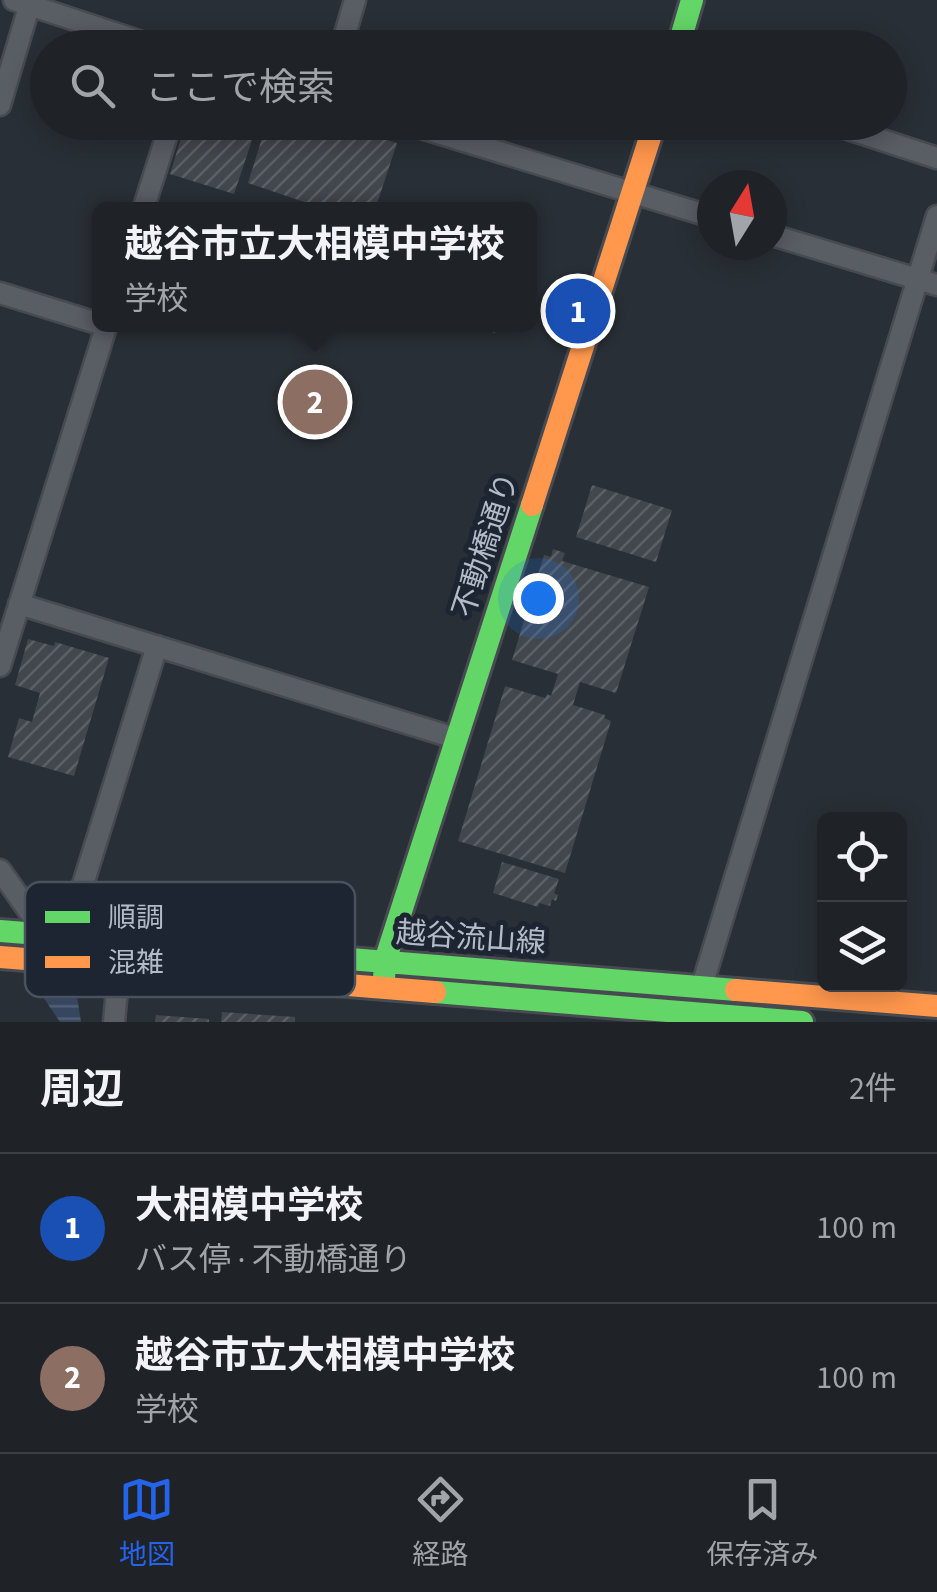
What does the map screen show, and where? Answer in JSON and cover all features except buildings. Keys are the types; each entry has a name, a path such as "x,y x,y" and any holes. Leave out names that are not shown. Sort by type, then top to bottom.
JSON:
{"main road":[{"path":"683,30 692,0"},
{"name":"不動橋通り","path":"382,989 385,961 455,738 649,140"},
{"name":"越谷流山線","path":"0,931 25,933"},
{"name":"越谷流山線","path":"0,957 25,959"},
{"name":"越谷流山線","path":"355,959 937,1006"},
{"name":"越谷流山線","path":"355,987 597,1014 802,1022"}],"street":[{"path":"347,30 356,0"},
{"path":"0,105 25,2 107,30"},
{"path":"146,202 165,140"},
{"path":"461,140 697,212"},
{"path":"882,140 937,158"},
{"path":"702,986 928,282 937,216"},
{"path":"787,240 928,282"},
{"path":"0,293 92,321"},
{"path":"0,666 102,332"},
{"path":"19,604 455,738"},
{"path":"74,882 156,646"},
{"path":"0,870 25,899"},
{"path":"114,1022 116,997"}],"water":[{"path":"43,997 77,997 81,1022 60,1022"}],"traffic: fast":[{"path":"683,30 692,0"},
{"path":"384,979 385,961 532,505"},
{"path":"0,931 25,933"},
{"path":"355,959 736,990"},
{"path":"435,992 802,1022"}],"traffic: slow":[{"path":"532,505 649,140"},
{"path":"0,957 25,959"},
{"path":"355,986 435,992"},
{"path":"736,990 937,1006"}],"place":[{"name":"大相模中学校","path":"578,311"},
{"name":"越谷市立大相模中学校","path":"315,402"}]}
